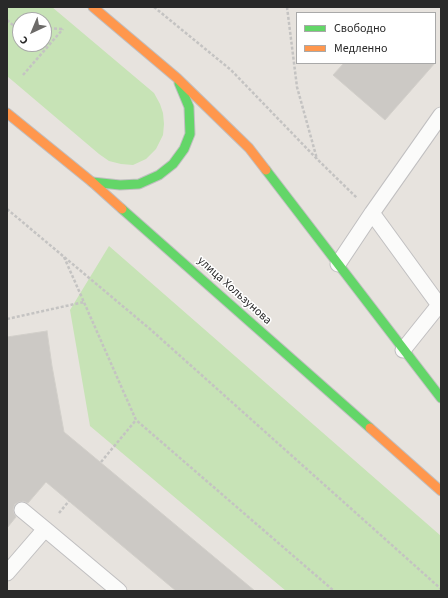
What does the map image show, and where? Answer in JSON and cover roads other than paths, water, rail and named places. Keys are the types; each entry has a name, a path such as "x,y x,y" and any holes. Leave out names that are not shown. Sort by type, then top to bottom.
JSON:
{"main road":[{"path":"93,7 177,78 249,148 441,398"},
{"path":"92,182 120,185 139,184 159,175 173,164 184,149 190,134 189,107 177,78"},
{"name":"улица Хользунова","path":"7,113 92,182 437,485 441,491"}],"lane":[{"path":"338,264 441,115"},
{"path":"372,213 440,306 404,350"},
{"path":"22,510 119,591"},
{"path":"7,573 45,529"}]}
